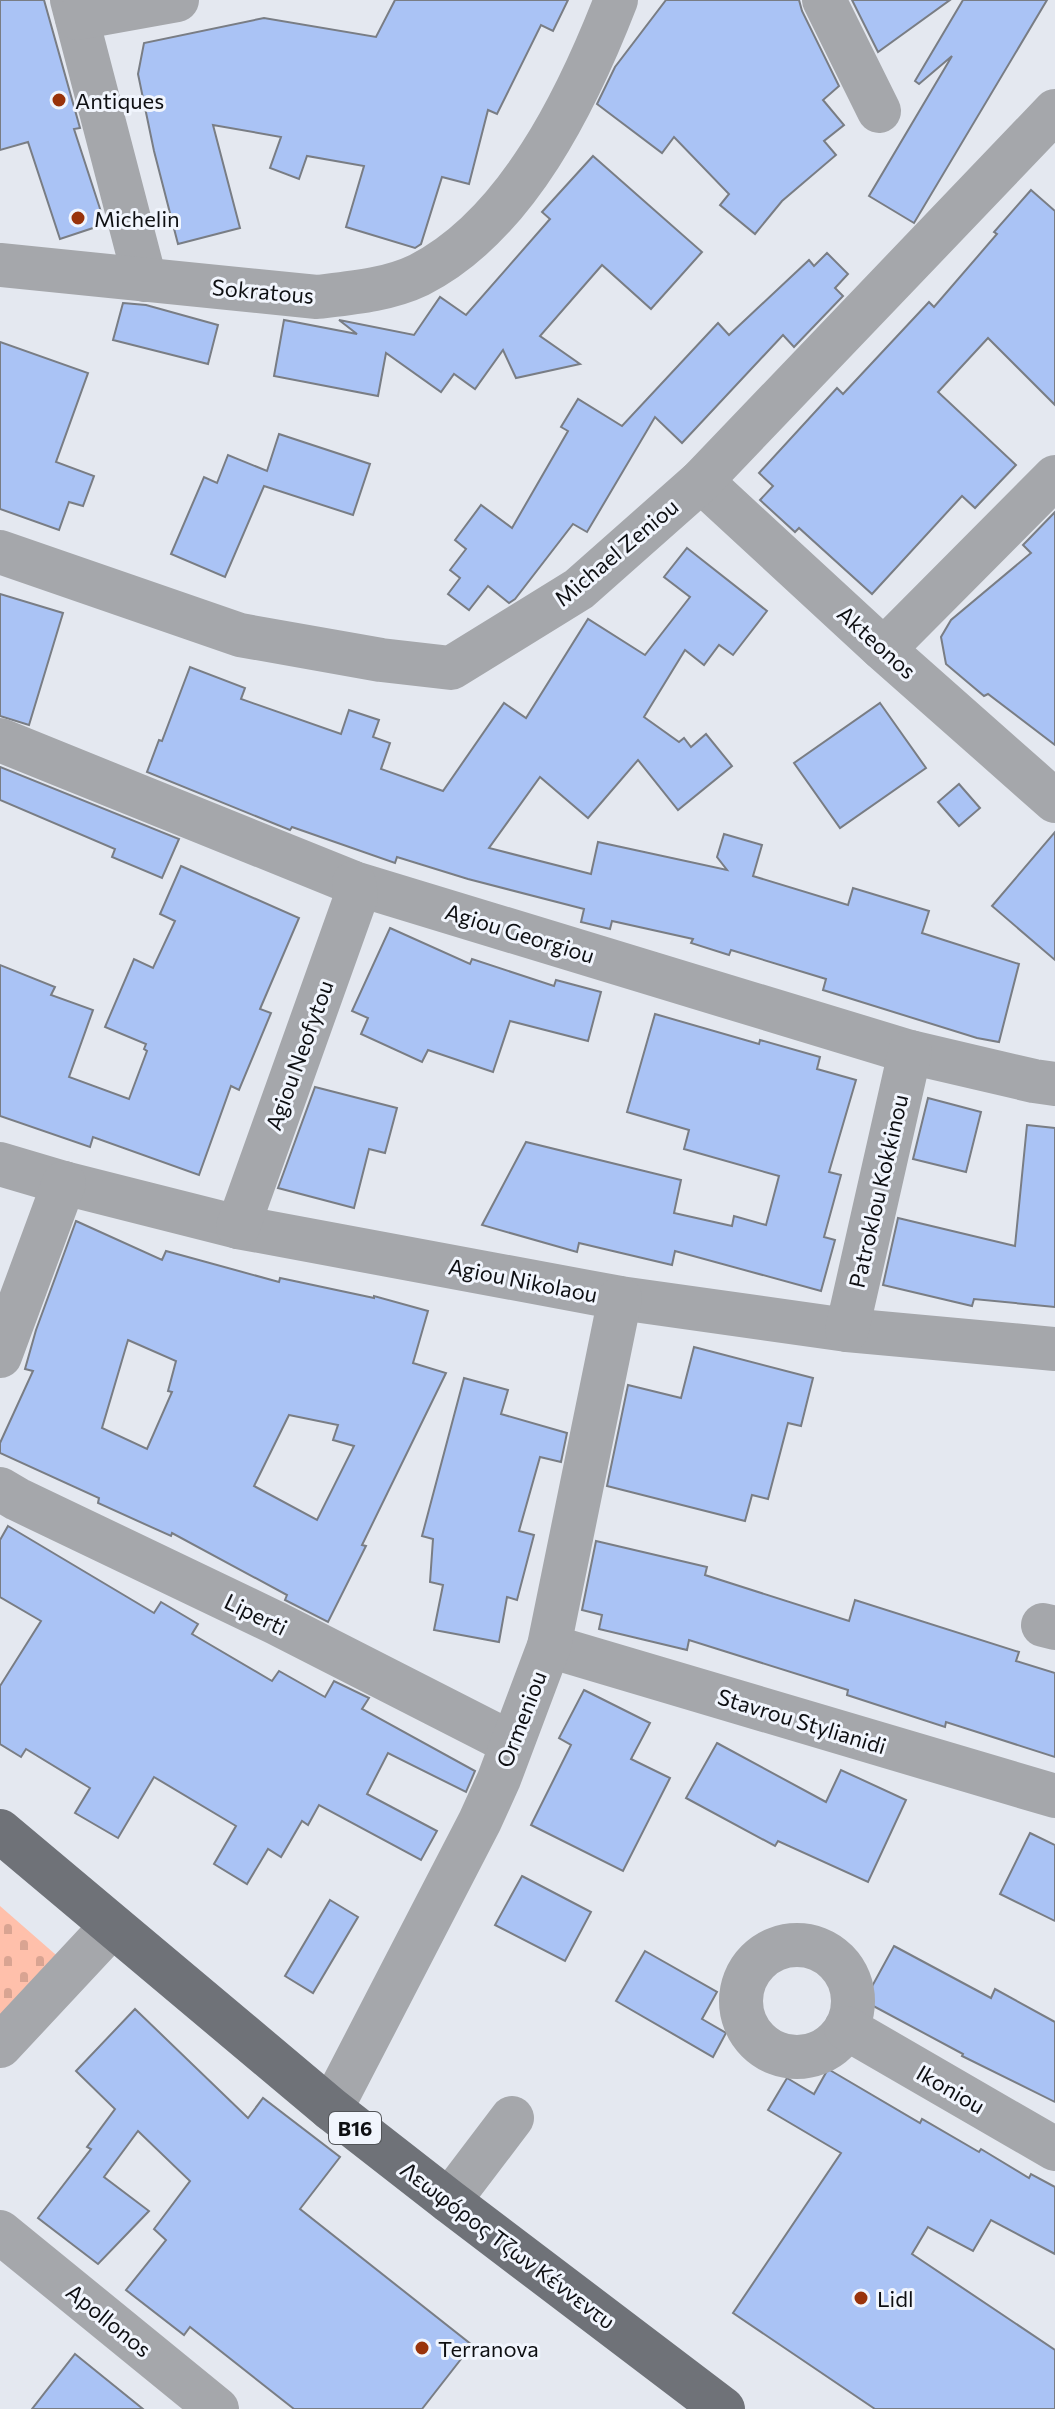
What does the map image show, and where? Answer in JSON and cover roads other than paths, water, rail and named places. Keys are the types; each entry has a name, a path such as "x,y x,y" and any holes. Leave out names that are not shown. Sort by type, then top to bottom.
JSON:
{"main road":[{"name":"Λεωφόρος Τζων Κέννεντυ","path":"0,1831 331,2109 723,2409"}],"street":[{"path":"145,280 74,9 177,0"},
{"name":"Sokratous","path":"0,265 317,297 364,292 418,275 452,254 487,225 521,182 561,121 616,0"},
{"path":"824,0 879,111"},
{"name":"Michael Zeniou","path":"0,552 240,635 381,660 451,668 579,589 701,481 1055,111"},
{"path":"882,648 1055,477"},
{"name":"Akteonos","path":"701,481 882,648 1055,801"},
{"name":"Agiou Georgiou","path":"0,740 354,883 910,1052 1055,1084"},
{"name":"Agiou Neofytou","path":"238,1227 356,897 354,883"},
{"name":"Patroklou Kokkinou","path":"847,1330 910,1052"},
{"name":"Agiou Nikolaou","path":"0,1164 238,1227 620,1298 847,1330 1055,1349"},
{"path":"0,1356 64,1183"},
{"name":"Ormeniou","path":"331,2109 480,1821 549,1646 620,1298"},
{"name":"Liperti","path":"0,1489 276,1623 511,1743"},
{"name":"Stavrou Stylianidi","path":"549,1646 1055,1796"},
{"path":"0,2046 112,1926"},
{"name":"Ikoniou","path":"846,2028 1055,2149"},
{"path":"449,2201 512,2118"},
{"name":"Apollonos","path":"0,2232 217,2409"}],"place":[{"name":"Antiques","path":"59,100"},
{"name":"Michelin","path":"78,218"},
{"name":"Lidl","path":"861,2298"},
{"name":"Terranova","path":"422,2348"}]}
